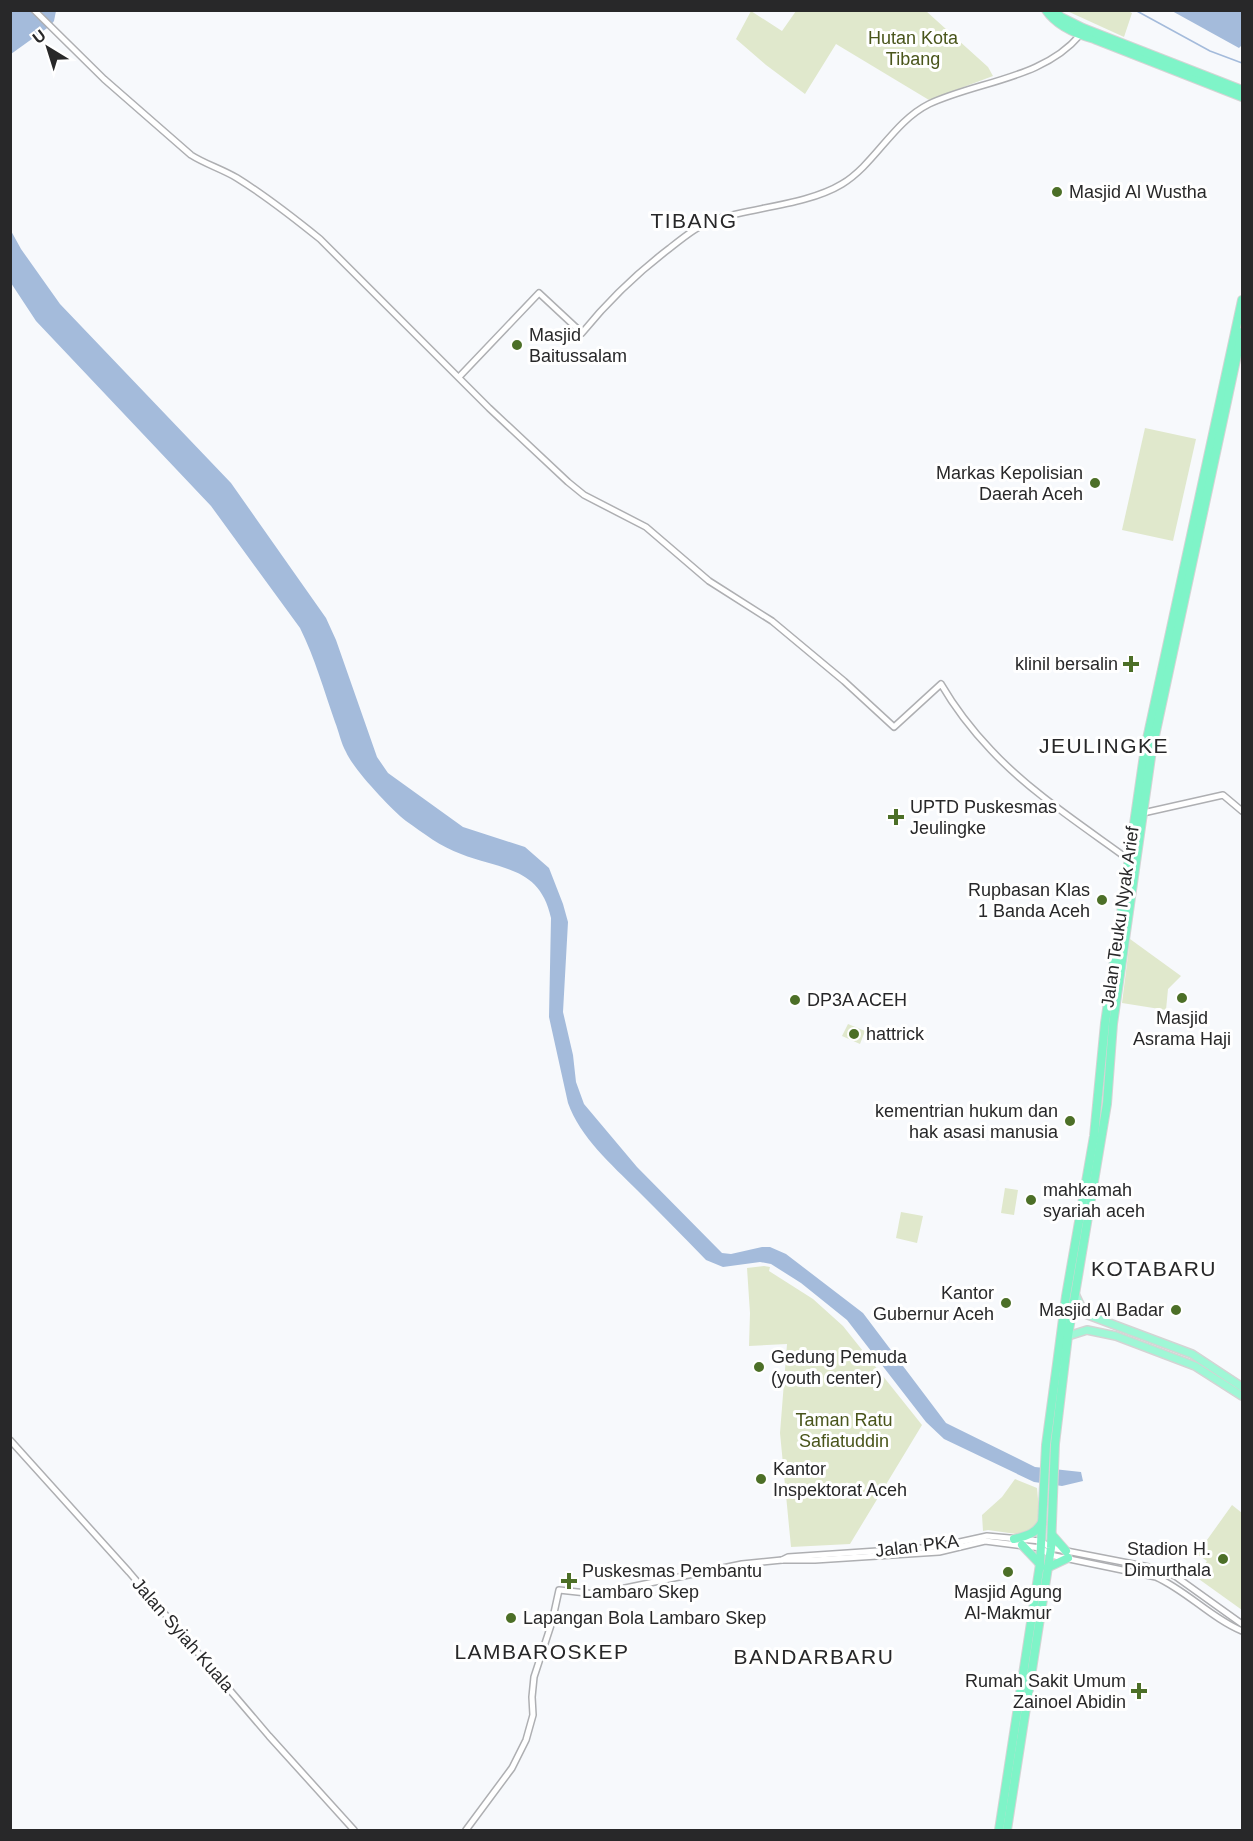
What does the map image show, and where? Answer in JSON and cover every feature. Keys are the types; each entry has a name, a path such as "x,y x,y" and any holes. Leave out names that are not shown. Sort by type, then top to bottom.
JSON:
{"highway":[{"path":"1046,10 1057,22 1080,35 1242,97"},
{"path":"1053,10 1061,17 1083,28 1242,90"},
{"name":"Jalan Teuku Nyak Arief","path":"1044,1566 1050,1551 1052,1535 1045,1459 1066,1296 1082,1230 1107,1104 1113,1024 1144,800 1159,714 1242,300"},
{"name":"Jalan Teuku Nyak Arief","path":"1044,1566 1041,1544 1043,1520 1055,1459 1056,1431 1094,1136 1105,1023 1151,713 1177,618 1242,332"},
{"path":"1014,1539 1035,1532 1043,1520"},
{"path":"1044,1566 1067,1555 1052,1535"},
{"path":"1022,1545 1044,1566"},
{"path":"1007,1830 1009,1792 1044,1566"},
{"path":"999,1830 1009,1792"}],"main road":[{"path":"1075,1294 1083,1311 1088,1315 1192,1354 1230,1383 1242,1396"},
{"path":"1068,1336 1088,1330 1116,1336 1195,1366 1242,1387"}],"street":[{"path":"34,10 104,79 191,155 235,177 295,219 320,240 489,408 576,489 646,527 709,581 772,621 894,727 941,684 992,752 1028,784 1128,859"},
{"path":"459,377 539,293 582,333 632,278 697,228 720,218 798,200 835,188 851,177 896,129 925,106 966,90 1034,69 1062,51 1080,35"},
{"path":"1143,813 1223,795 1242,811"},
{"path":"1144,800 1152,807 1165,808"},
{"name":"Jalan Syiah Kuala","path":"10,1440 129,1572 269,1736 354,1830"},
{"name":"Jalan PKA","path":"782,1560 788,1557 937,1547 987,1536 1041,1544 1050,1551"},
{"name":"Jalan PKA","path":"466,1830 512,1768 526,1740 533,1715 534,1677 552,1622 559,1590 596,1594 742,1564 782,1560 929,1553 985,1541 1022,1545 1041,1544"},
{"path":"1050,1551 1156,1577 1242,1631"},
{"path":"1067,1555 1159,1569 1175,1576 1242,1624"},
{"path":"1156,1577 1159,1569"},
{"path":"1189,1597 1195,1590"},
{"path":"1212,1614 1218,1606"}],"green space":[{"path":"1126,10 1132,13 1124,37 1067,11"},
{"name":"Hutan Kota Tibang","path":"751,11 782,31 796,11 926,11 988,67 993,76 929,100 836,44 805,94 736,39"},
{"path":"1145,428 1196,439 1173,541 1122,530"},
{"path":"1130,939 1181,976 1168,989 1166,1010 1122,1003"},
{"name":"hattrick","path":"848,1024 865,1031 860,1044 842,1036"},
{"path":"1005,1188 1018,1190 1014,1215 1001,1213"},
{"path":"901,1212 923,1216 917,1243 896,1238"},
{"name":"Taman Ratu Safiatuddin","path":"770,1267 769,1271 813,1299 843,1326 922,1425 850,1544 791,1547 780,1433 787,1344 749,1346 750,1313 747,1268"},
{"path":"1015,1479 1037,1488 1040,1521 1038,1528 1023,1535 983,1531 982,1515 1002,1497"},
{"name":"Stadion H. Dimurthala","path":"1232,1505 1242,1513 1242,1610 1196,1577 1207,1561 1197,1554"}],"water":[{"path":"11,11 56,11 54,21 50,26 11,54"},
{"path":"1172,11 1242,11 1242,45 1239,48"},
{"path":"10,229 21,249 60,304 231,483 326,618 336,640 377,757 388,773 463,827 525,847 549,868 568,922 563,1012 573,1055 576,1082 584,1104 637,1167 722,1253 731,1254 770,1247 786,1254 863,1313 946,1423 1035,1467 1081,1472 1083,1481 1062,1486 1034,1482 944,1439 926,1422 847,1320 801,1283 771,1264 760,1262 723,1267 706,1260 598,1150 580,1127 568,1103 549,1017 551,918 546,901 538,888 517,872 446,848 406,821 364,778 344,749 315,663 300,628 211,506 36,321 11,283"}],"waterway":[{"path":"1135,10 1210,51 1242,63"}],"place":[{"name":"Masjid Al Wustha","path":"1057,192"},
{"name":"Masjid Baitussalam","path":"517,345"},
{"name":"Markas Kepolisian Daerah Aceh","path":"1095,483"},
{"name":"klinil bersalin","path":"1131,664"},
{"name":"UPTD Puskesmas Jeulingke","path":"896,817"},
{"name":"Rupbasan Klas 1 Banda Aceh","path":"1102,900"},
{"name":"Masjid Asrama Haji","path":"1182,998"},
{"name":"DP3A ACEH","path":"795,1000"},
{"name":"hattrick","path":"854,1034"},
{"name":"kementrian hukum dan hak asasi manusia","path":"1070,1121"},
{"name":"mahkamah syariah aceh","path":"1031,1200"},
{"name":"Kantor Gubernur Aceh","path":"1006,1303"},
{"name":"Masjid Al Badar","path":"1176,1310"},
{"name":"Gedung Pemuda (youth center)","path":"759,1367"},
{"name":"Kantor Inspektorat Aceh","path":"761,1479"},
{"name":"Stadion H. Dimurthala","path":"1223,1559"},
{"name":"Masjid Agung Al-Makmur","path":"1008,1572"},
{"name":"Puskesmas Pembantu Lambaro Skep","path":"569,1581"},
{"name":"Lapangan Bola Lambaro Skep","path":"511,1618"},
{"name":"Rumah Sakit Umum Zainoel Abidin","path":"1139,1691"}],"district":[{"name":"TIBANG","path":"694,221"},
{"name":"JEULINGKE","path":"1104,746"},
{"name":"KOTABARU","path":"1154,1269"},
{"name":"LAMBAROSKEP","path":"542,1652"},
{"name":"BANDARBARU","path":"814,1657"}]}
